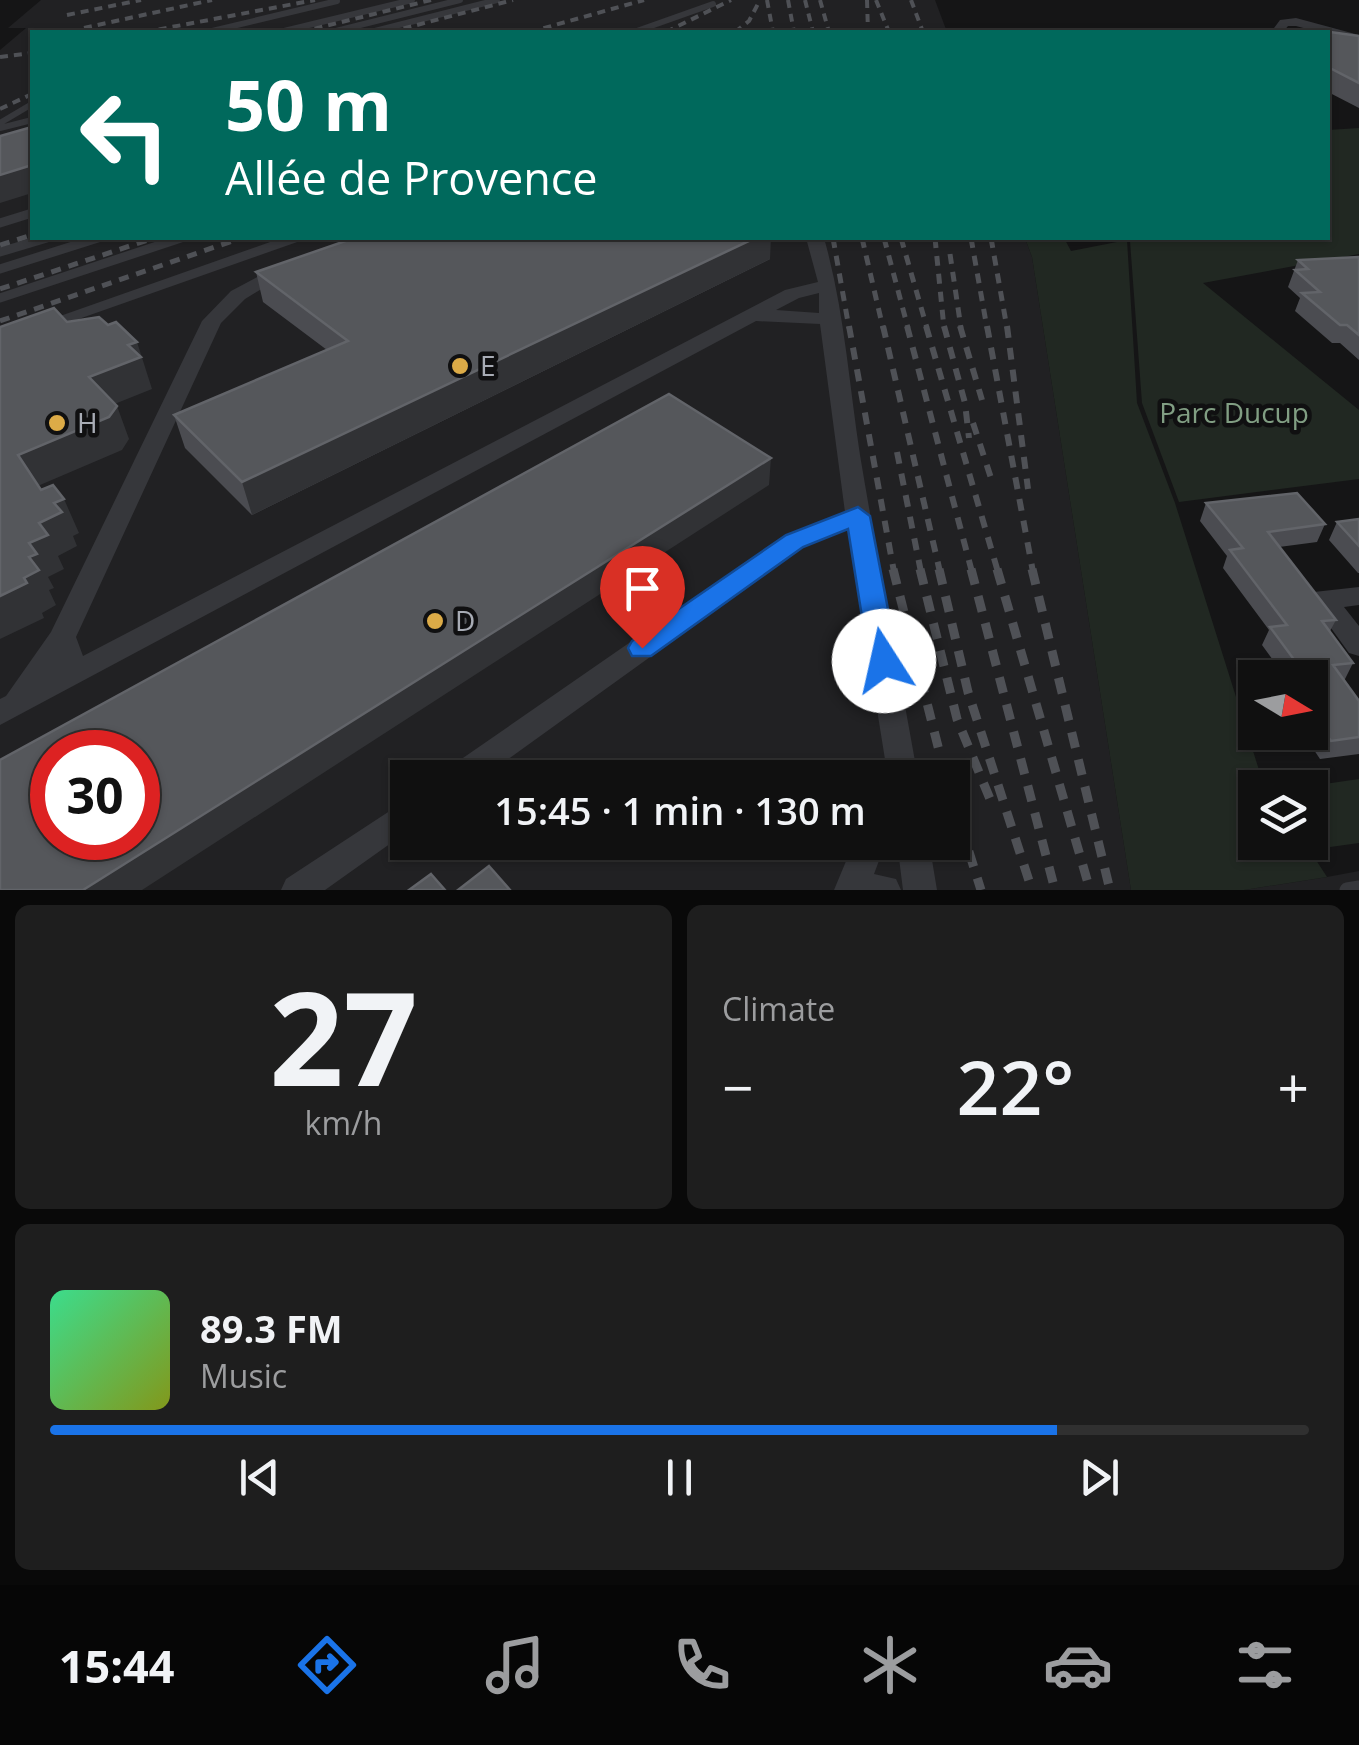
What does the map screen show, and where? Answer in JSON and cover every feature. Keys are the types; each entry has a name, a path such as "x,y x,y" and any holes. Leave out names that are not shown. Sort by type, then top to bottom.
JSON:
{"street":[{"path":"1279,30 1284,23 1296,22 1326,30"},
{"path":"1330,31 1359,39"},
{"path":"816,240 828,285 828,318 898,760"},
{"path":"8,709 62,637 212,321 238,295 268,276 302,263"},
{"path":"8,709 792,294 828,285"},
{"path":"753,315 828,318"},
{"path":"484,760 794,541 858,516"},
{"path":"1359,596 1323,600 1359,646"},
{"path":"62,637 75,674"},
{"path":"298,890 390,826"},
{"path":"863,889 867,860"},
{"path":"916,860 920,890"}],"lane":[{"path":"288,30 412,0"},
{"path":"340,30 460,0"},
{"path":"379,30 497,0"},
{"path":"217,30 337,2"},
{"path":"640,30 712,4"},
{"path":"0,126 30,107"},
{"path":"0,126 30,120"},
{"path":"0,223 30,214"},
{"path":"0,252 40,240"},
{"path":"0,270 92,240"},
{"path":"0,298 175,240"},
{"path":"37,329 289,240"},
{"path":"1347,890 1359,888"}],"shaded area":[{"path":"41,0 935,0 946,30 30,30 30,240 1026,240 1032,257 1131,890 0,890 0,50 26,28 8,28"},
{"path":"1359,871 1359,890 1244,890 1327,877"}],"green space":[{"name":"Parc Ducup","path":"1359,128 1359,254 1203,283 1359,410 1359,479 1179,502 1142,403 1130,241 1330,240 1330,130"},
{"path":"1026,240 1065,240 1071,251 1127,240 1137,403 1175,503 1238,703 1238,750 1253,750 1259,770 1238,770 1238,860 1316,860 1327,877 1244,890 1131,890 1032,257"},
{"path":"1359,779 1359,843 1328,847 1328,784"}],"building":[{"path":"1330,32 1359,36 1359,83 1330,68"},
{"path":"30,128 30,166 0,175 0,136"},
{"path":"348,240 751,240 242,482 174,415 348,341 256,272"},
{"path":"1359,257 1359,335 1347,325 1340,325 1302,293 1320,292 1295,270 1308,269 1298,260"},
{"path":"54,308 67,322 99,317 108,325 116,322 137,342 128,345 141,357 89,377 117,406 109,417 18,455 41,490 53,485 64,499 54,503 62,512 39,523 48,535 29,543 37,554 29,557 39,570 24,578 27,583 0,596 0,327"},
{"name":"D","path":"669,394 771,458 160,842 160,730 55,730"},
{"path":"1297,493 1325,524 1268,532 1336,620 1322,621 1353,663 1333,665 1359,701 1359,737 1331,741 1328,737 1328,660 1294,660 1270,627 1287,625 1230,550 1243,548 1206,503"},
{"path":"1359,519 1359,546 1337,522"},
{"name":"D","path":"30,744 30,860 131,860 83,890 0,890 0,760"},
{"path":"489,866 510,890 458,890"},
{"path":"431,874 445,890 409,890"}],"railway":[{"path":"67,15 141,0"},
{"path":"84,28 212,0"},
{"path":"156,30 315,0"},
{"path":"309,30 431,0"},
{"path":"398,30 513,0"},
{"path":"537,30 644,0"},
{"path":"670,30 731,0"},
{"path":"738,30 749,21 760,0"},
{"path":"767,0 773,30"},
{"path":"788,0 794,30"},
{"path":"805,0 812,30"},
{"path":"820,0 828,30"},
{"path":"867,0 868,30"},
{"path":"876,0 888,30"},
{"path":"911,0 922,30"},
{"path":"0,57 30,53"},
{"path":"0,109 30,95"},
{"path":"0,245 30,236"},
{"path":"0,289 148,240"},
{"path":"0,321 235,240"},
{"path":"833,240 849,328"},
{"path":"862,240 883,328"},
{"path":"885,240 908,328"},
{"path":"902,240 927,328"},
{"path":"935,240 944,328"},
{"path":"971,240 987,328"},
{"path":"991,240 1007,328"},
{"path":"950,254 961,328"},
{"path":"849,326 894,572"},
{"path":"883,326 940,572"},
{"path":"907,326 972,572"},
{"path":"926,326 998,572"},
{"path":"944,326 965,403 969,438"},
{"path":"960,326 982,400"},
{"path":"987,326 1033,572"},
{"path":"1007,326 1028,489"},
{"path":"973,423 991,478"},
{"path":"897,452 921,572"},
{"path":"893,569 941,760"},
{"path":"920,569 957,719 990,799"},
{"path":"939,569 968,692 1032,890"},
{"path":"971,569 1055,890"},
{"path":"997,569 1090,890"},
{"path":"1032,569 1110,890"},
{"path":"970,855 981,890"}],"place":[{"name":"E","path":"460,366"},
{"name":"H","path":"57,423"},
{"name":"D","path":"435,621"}],"route":[{"path":"642,648 794,541 858,516 884,661"}]}
